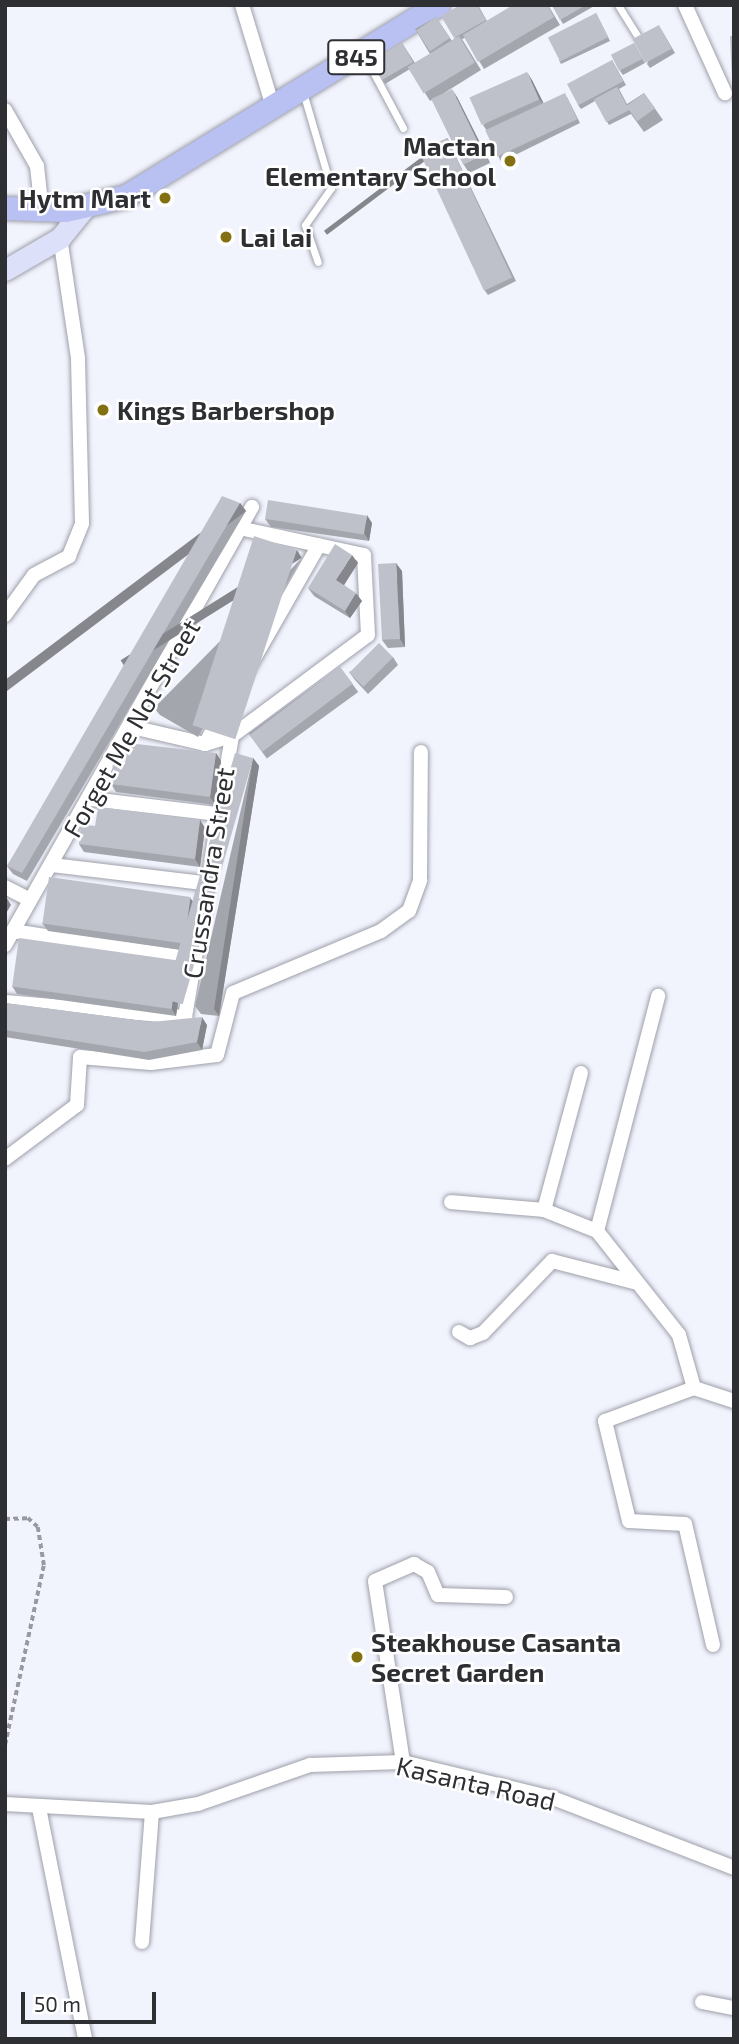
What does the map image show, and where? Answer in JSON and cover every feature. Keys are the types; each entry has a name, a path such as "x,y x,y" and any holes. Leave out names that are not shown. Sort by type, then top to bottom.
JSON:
{"main road":[{"name":"845","path":"5,208 41,212 85,207 126,196 302,92 438,5"},
{"path":"5,270 60,238 85,207"}],"street":[{"path":"242,5 273,107"},
{"path":"685,5 725,93"},
{"path":"5,110 37,166 41,212"},
{"path":"5,615 34,575 69,556 82,523 78,358 60,238"},
{"name":"Forget Me Not Street","path":"5,945 244,529 251,508"},
{"path":"132,727 205,744 233,736 368,635 368,566 356,549 319,545 244,529"},
{"path":"205,744 319,545"},
{"name":"Crussandra Street","path":"5,1002 177,1021 188,1010 204,883 233,736"},
{"path":"5,1159 77,1105 80,1057 151,1062 217,1055 233,993 381,932 409,911 420,880 421,752"},
{"path":"91,799 216,814"},
{"path":"52,864 204,883"},
{"path":"5,887 30,900"},
{"path":"13,931 193,959"},
{"path":"597,1231 658,996"},
{"path":"544,1210 581,1073"},
{"path":"451,1202 544,1210 597,1231 634,1282 680,1335 694,1388"},
{"path":"459,1332 470,1338 483,1333 552,1261 634,1282"},
{"path":"713,1645 685,1524 629,1521 605,1428 610,1416 694,1388 734,1401"},
{"path":"403,1762 375,1580 414,1564 428,1572 438,1595 506,1597"},
{"name":"Kasanta Road","path":"5,1804 39,1808 152,1812 198,1804 310,1765 403,1762 553,1798 734,1868"},
{"path":"39,1808 85,2039"},
{"path":"142,1942 152,1812"},
{"path":"702,2002 734,2008"}],"lane":[{"path":"618,5 638,37"},
{"path":"363,52 403,128"},
{"path":"302,92 331,188 305,225 318,262"}],"path":[{"path":"5,1519 29,1518 38,1527 44,1566 5,1746"}],"building":[{"path":"460,5 477,5 486,20 454,38 441,16"},
{"path":"513,5 547,5 554,17 478,62 463,35"},
{"path":"552,5 586,5 560,20"},
{"path":"596,13 608,37 560,62 548,38"},
{"path":"436,17 450,38 430,51 416,30"},
{"path":"659,25 672,49 645,63 633,39"},
{"path":"459,36 475,63 424,93 408,67"},
{"path":"730,36 734,36 734,123"},
{"path":"402,43 413,62 382,80 371,61"},
{"path":"634,43 642,59 619,71 611,55"},
{"path":"612,60 623,81 578,105 567,84"},
{"path":"527,72 539,99 482,125 469,98"},
{"path":"617,87 629,110 606,122 594,99"},
{"path":"452,89 484,155 463,165 431,99"},
{"path":"565,93 577,119 498,156 485,130"},
{"path":"644,93 655,108 637,121 626,106"},
{"path":"447,138 512,278 484,291 419,151"},
{"path":"222,496 240,503 22,873 7,866"},
{"path":"268,500 367,516 364,534 265,519"},
{"path":"254,536 297,550 235,739 193,725"},
{"path":"335,544 352,555 336,580 356,593 345,611 308,588"},
{"path":"396,563 400,639 382,640 378,564"},
{"path":"379,643 393,657 363,687 349,673"},
{"path":"340,667 353,684 262,752 250,735"},
{"path":"128,743 216,753 210,797 111,784 113,762 125,764"},
{"path":"235,753 253,758 183,1004 164,999"},
{"path":"98,807 200,820 195,859 79,844 81,824 95,826"},
{"path":"49,877 191,897 184,943 42,924"},
{"path":"19,938 178,960 172,1009 12,987"},
{"path":"5,1003 151,1022 202,1017 197,1042 144,1052 5,1030"}],"place":[{"name":"Mactan Elementary School","path":"510,161"},
{"name":"Hytm Mart","path":"165,198"},
{"name":"Lai lai","path":"226,237"},
{"name":"Kings Barbershop","path":"103,410"},
{"name":"Steakhouse Casanta Secret Garden","path":"357,1657"}]}
